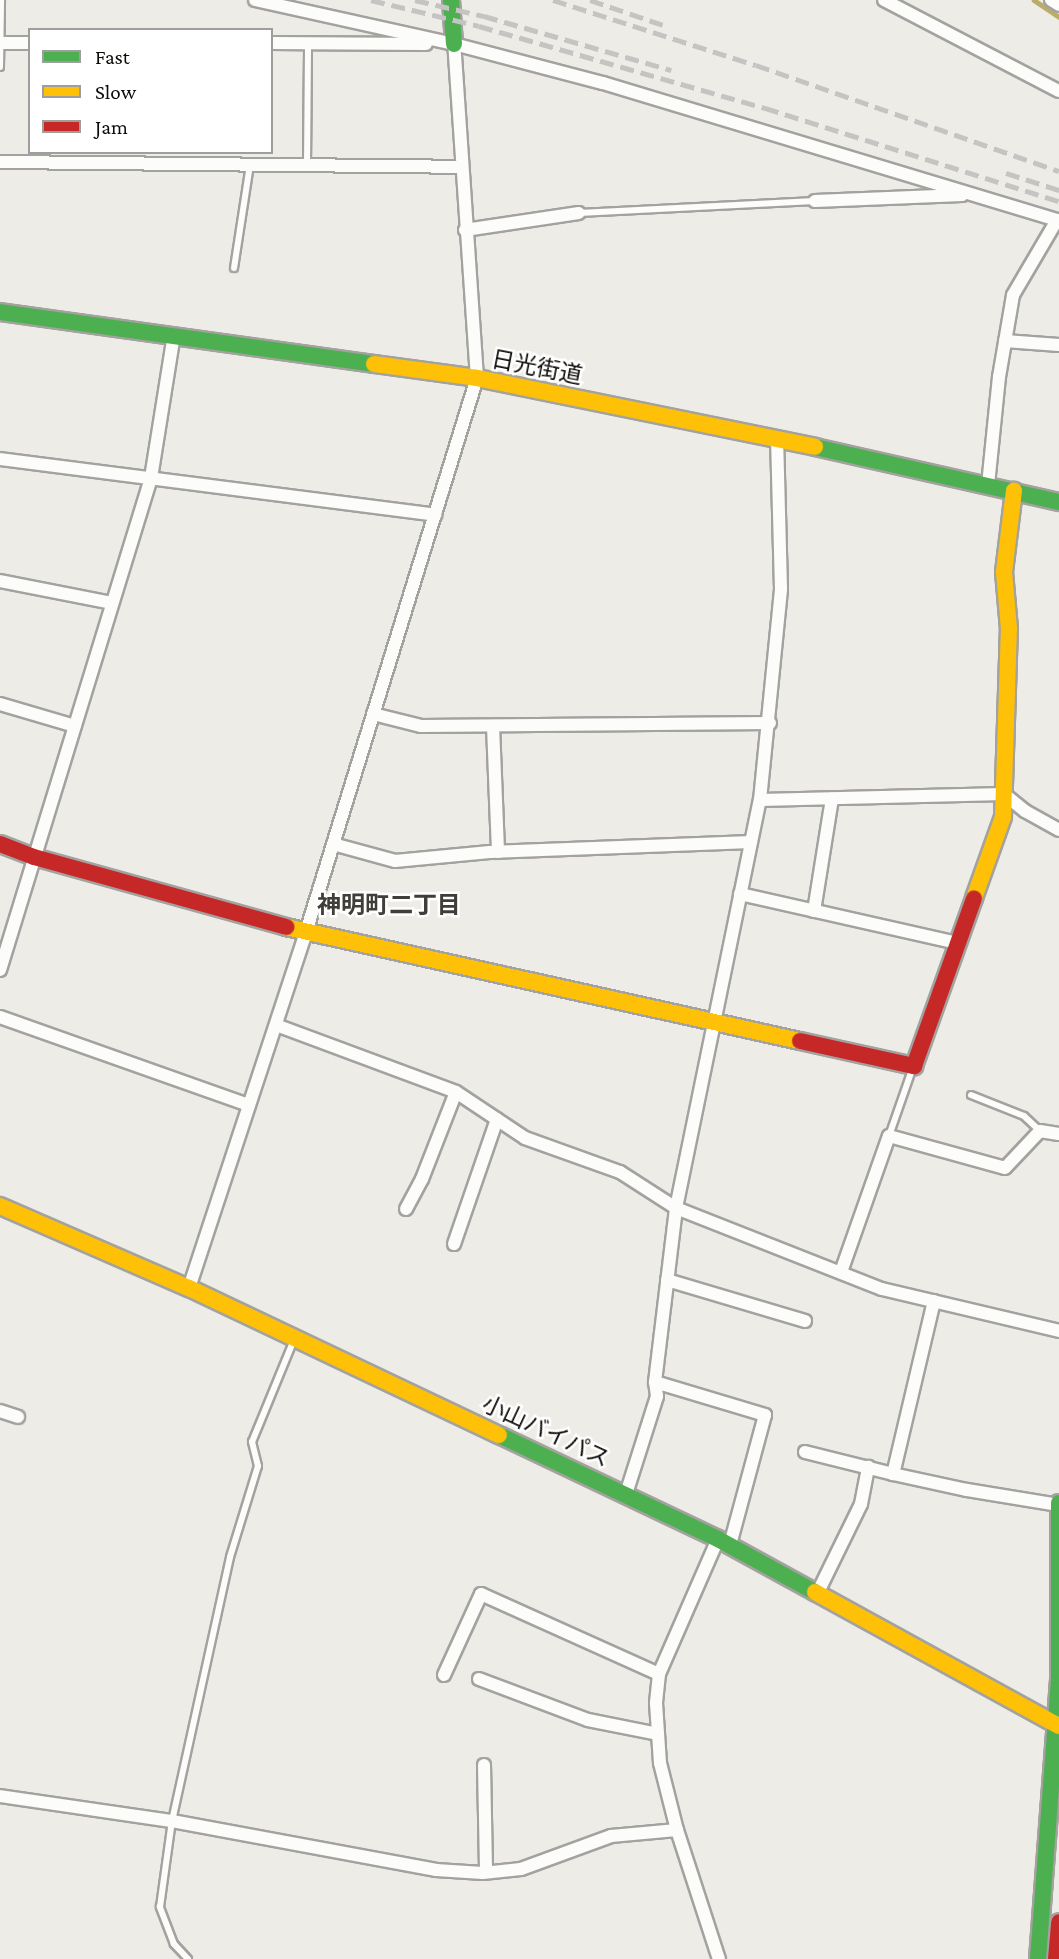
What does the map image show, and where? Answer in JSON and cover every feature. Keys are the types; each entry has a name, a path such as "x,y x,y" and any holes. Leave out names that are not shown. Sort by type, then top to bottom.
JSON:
{"main road":[{"path":"451,0 454,44"},
{"name":"日光街道","path":"0,312 477,377 777,438 1059,502"},
{"path":"0,844 34,858 306,932 914,1066 1003,817 1009,629 1004,572 1014,491"},
{"name":"小山バイパス","path":"0,1206 189,1288 724,1542 1058,1726"},
{"path":"1038,1959 1058,1726 1059,1504"},
{"path":"1056,1959 1059,1922"}],"street":[{"path":"255,0 454,44 603,83 1058,221 1013,295 988,485"},
{"path":"884,0 1059,91"},
{"path":"1051,0 1059,5"},
{"path":"0,43 28,43"},
{"path":"273,43 454,44"},
{"path":"189,1288 306,932 477,377 454,44"},
{"path":"0,162 131,158 250,165 462,167"},
{"path":"815,201 973,194"},
{"path":"465,230 579,213"},
{"path":"0,970 151,478 174,335"},
{"path":"1005,341 1059,345"},
{"path":"626,1494 657,1396 655,1382 676,1208 760,800 770,723 781,589 777,438"},
{"path":"0,459 435,515"},
{"path":"0,581 112,603"},
{"path":"0,704 75,726"},
{"path":"373,714 421,726 770,723"},
{"path":"493,726 498,852"},
{"path":"760,800 1004,794 1025,811 1059,830"},
{"path":"814,911 832,798"},
{"path":"333,844 396,861 498,852 751,842"},
{"path":"740,894 958,943"},
{"path":"0,1017 249,1105"},
{"path":"276,1025 456,1092 525,1138 620,1172 676,1208 882,1289 1059,1331"},
{"path":"406,1209 422,1179 456,1092"},
{"path":"454,1244 497,1119"},
{"path":"841,1272 889,1136 1005,1168 1040,1131 1059,1134"},
{"path":"667,1280 805,1321"},
{"path":"893,1474 933,1301"},
{"path":"655,1382 765,1415 724,1542 659,1674 656,1703 660,1763 677,1830 719,1959"},
{"path":"0,1411 18,1417"},
{"path":"805,1452 967,1490 1059,1504"},
{"path":"817,1594 861,1504 868,1467"},
{"path":"444,1675 481,1594 659,1674"},
{"path":"479,1679 589,1720 658,1734"},
{"path":"484,1765 485,1872"},
{"path":"0,1796 172,1821 436,1870 485,1872 521,1869 611,1836 677,1830"}],"lane":[{"path":"0,67 1,0"},
{"path":"307,165 308,43"},
{"path":"234,268 250,165"},
{"path":"579,213 815,201"},
{"path":"889,1136 914,1066"},
{"path":"971,1095 1024,1116 1040,1131"},
{"path":"188,1959 174,1944 160,1907 172,1821 230,1557 258,1466 252,1442 294,1338"}],"waterway":[{"path":"1034,0 1059,17"}],"railway":[{"path":"371,0 479,26 765,108 1059,201"},
{"path":"415,0 484,16 671,70"},
{"path":"553,0 756,65 1059,171"},
{"path":"590,0 663,25"},
{"path":"1006,173 1059,190"}],"traffic: fast":[{"path":"451,0 454,44"},
{"path":"0,312 374,364"},
{"path":"815,447 1059,502"},
{"path":"499,1435 718,1539 815,1592"},
{"path":"1038,1959 1059,1681 1059,1503"}],"traffic: slow":[{"path":"374,364 477,378 815,447"},
{"path":"974,898 1003,817 1009,629 1004,572 1014,491"},
{"path":"286,927 800,1041"},
{"path":"0,1206 189,1288 499,1435"},
{"path":"815,1592 1059,1726"}],"traffic: jam":[{"path":"0,844 34,857 286,927"},
{"path":"800,1041 914,1066 974,898"},
{"path":"1056,1959 1059,1922"}],"district":[{"name":"神明町二丁目","path":"389,905"}]}
